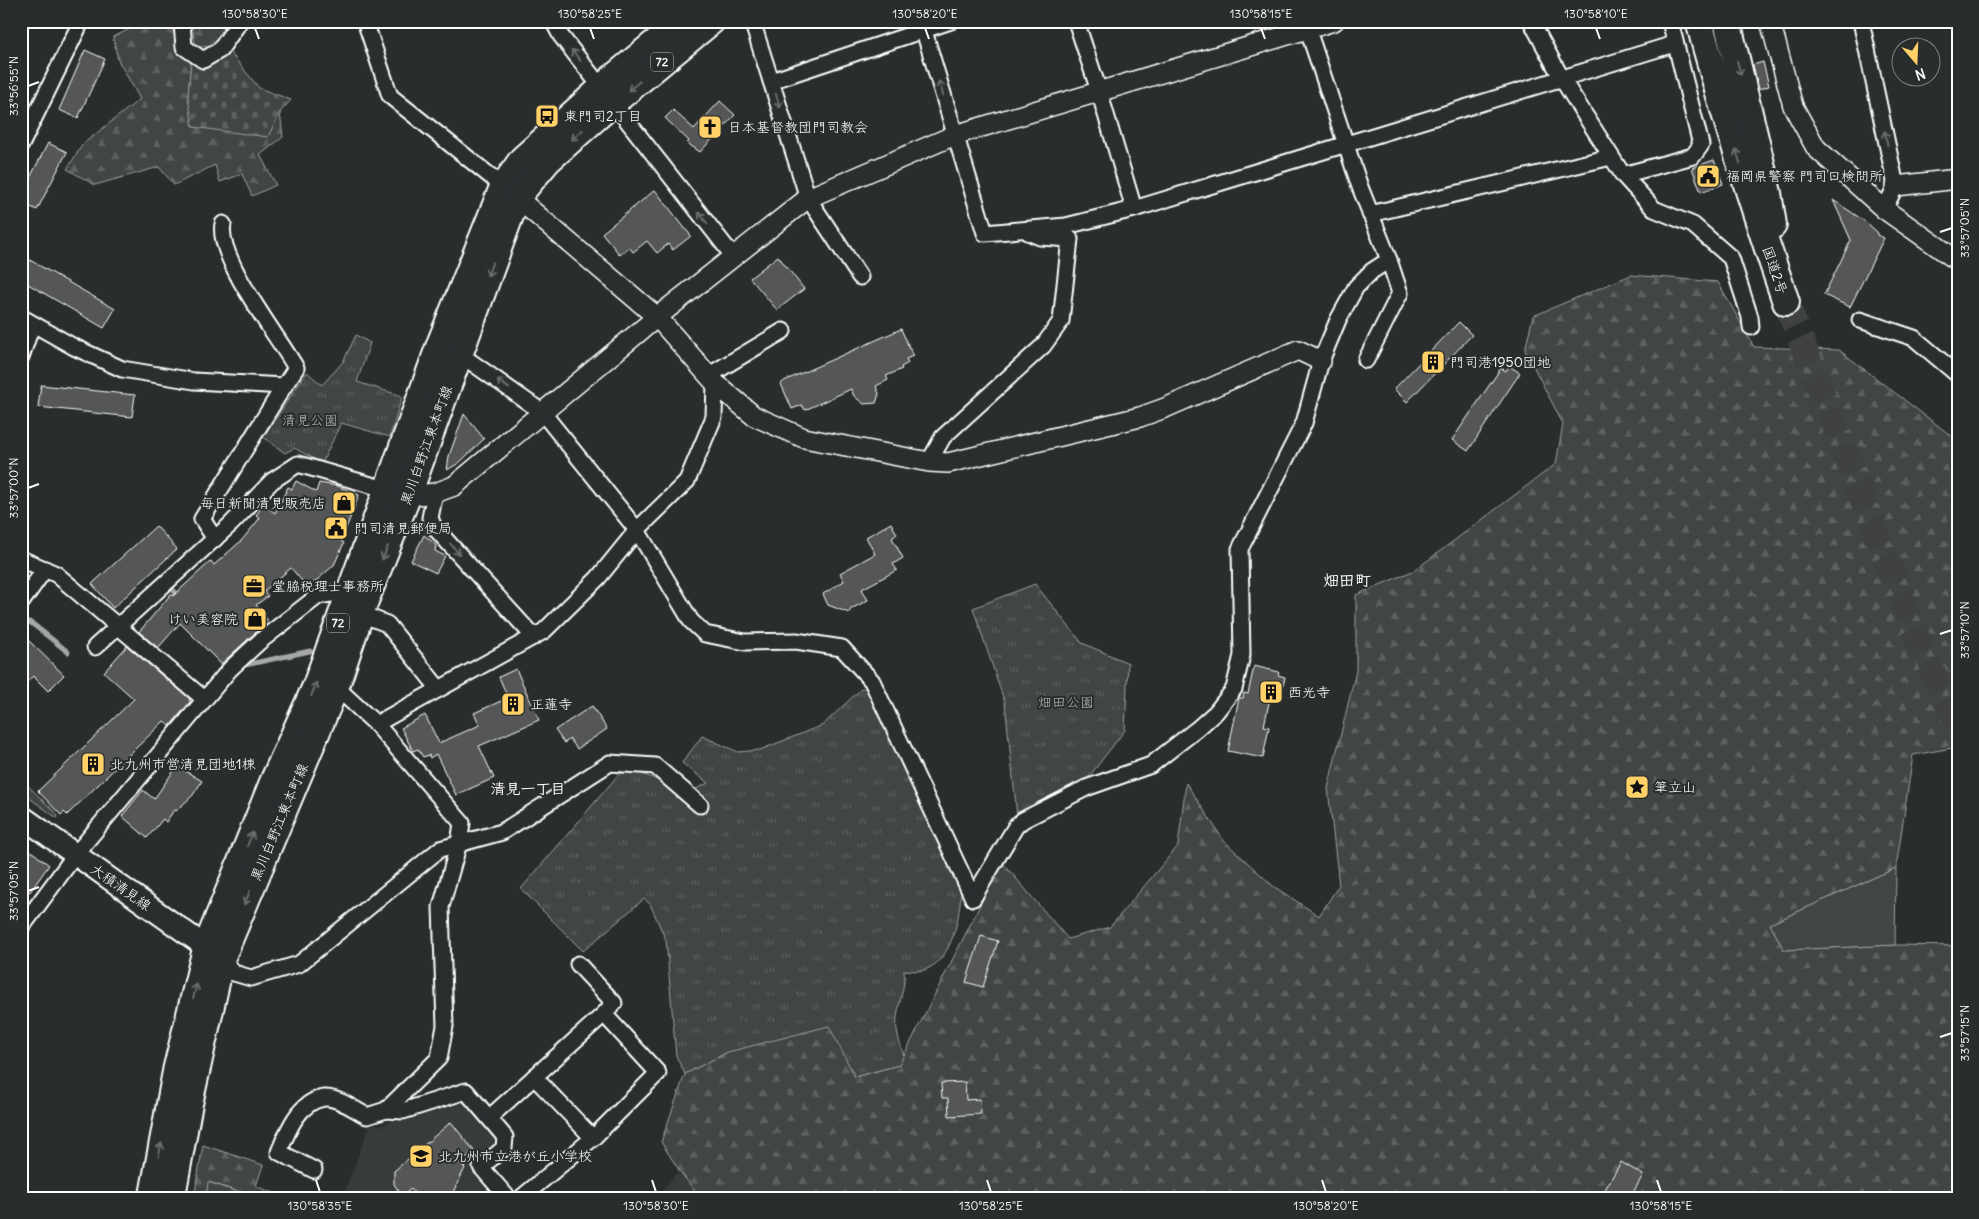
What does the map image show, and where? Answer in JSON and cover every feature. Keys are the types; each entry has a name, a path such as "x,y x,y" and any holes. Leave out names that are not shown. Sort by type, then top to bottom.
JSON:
{"highway":[{"name":"国道2号","path":"1699,21 1717,90 1755,212 1786,302 1768,193 1726,21"}],"main road":[{"name":"黒川白野江東本町線","path":"607,95 682,21"},
{"name":"黒川白野江東本町線","path":"172,1198 214,952 336,687 361,614 398,493 450,348 522,159 607,95 712,21"},
{"name":"黒川白野江東本町線","path":"152,1198 176,1069 273,781 315,688 350,591 398,493"},
{"name":"大積清見線","path":"21,816 214,952"}],"street":[{"path":"21,145 80,24 75,21"},
{"path":"185,21 182,23 184,47 203,60 220,50 240,21"},
{"path":"365,21 390,96 510,192 657,317 712,379 754,416 804,438 929,462 948,463 1140,417 1298,350 1321,361"},
{"path":"553,21 561,36 733,256"},
{"path":"752,21 808,198 860,277"},
{"path":"771,80 922,25 951,21"},
{"path":"1076,21 1100,91 1134,209"},
{"path":"95,647 215,539 272,481 298,464 398,493 435,493 454,486 657,317 808,198 955,135 1306,25 1334,21"},
{"path":"1531,21 1562,79 1623,175 1654,209 1693,225 1731,258 1750,317 1751,327"},
{"path":"1623,175 1694,156 1701,145 1674,44 1670,21"},
{"path":"1770,21 1793,106 1816,148 1884,209 1958,261"},
{"path":"1861,21 1896,186 1884,209"},
{"path":"922,25 985,233 1005,233 1020,228 1066,226 1134,209 1674,44"},
{"path":"1306,25 1345,145 1400,293 1366,360"},
{"path":"1370,214 1611,157"},
{"path":"1896,186 1958,179"},
{"path":"215,539 202,519 296,368 231,263 221,234 223,224"},
{"path":"929,462 943,437 1042,346 1060,321 1070,239 1040,237 1020,228"},
{"path":"450,348 542,412 637,530 691,622 705,634 746,642 796,641 842,648 872,681 973,898 1016,826 1023,820 1086,788 1151,765 1216,712 1234,689 1242,655 1240,549 1304,424 1321,361 1338,320 1356,287 1372,271 1389,260"},
{"path":"1860,320 1914,338 1957,372"},
{"path":"21,357 27,321 122,369 194,381 284,386"},
{"path":"712,379 784,332"},
{"path":"376,724 544,631 598,578 637,530 687,481 714,417 712,379"},
{"path":"435,493 430,518 434,527 534,637"},
{"path":"21,559 56,574 118,628 204,698"},
{"path":"21,603 45,569"},
{"path":"23,920 204,698 230,669 259,642 318,596 350,591"},
{"path":"361,614 386,624 439,689"},
{"path":"336,687 376,724 462,823 459,843 441,907 445,1026 439,1058 386,1110"},
{"path":"214,952 234,973 251,978 299,964 440,849 502,832 610,763 655,766 700,806"},
{"path":"490,1117 614,1003 578,964"},
{"path":"521,1198 593,1138 658,1073 604,1014"},
{"path":"534,1077 593,1138"},
{"path":"314,1170 279,1152 287,1131 296,1116 313,1102 325,1098 341,1102 367,1116 386,1110 403,1111 466,1091 505,1137 504,1148 482,1167 508,1198"}],"shaded area":[{"name":"北九州市立港が丘小学校","path":"460,1098 471,1105 496,1138 494,1145 473,1166 503,1198 342,1198 371,1122 380,1126 430,1106"},
{"path":"679,1170 700,1198 656,1198"}],"green space":[{"path":"135,21 179,21 191,61 188,97 267,137 280,112 283,137 260,155 276,185 252,196 242,174 220,182 215,165 174,185 159,167 95,185 67,169 83,144 140,99 118,60 113,37 130,29"},
{"path":"202,21 233,21 215,44 201,47 195,43 193,29"},
{"path":"229,51 259,88 291,100 280,112 268,137 193,127 188,97 191,61 219,57"},
{"path":"1631,275 1718,282 1754,347 1839,350 1958,441 1958,747 1913,755 1896,868 1770,924 1784,950 1895,945 1958,946 1958,1198 700,1198 661,1142 685,1074 728,1052 829,1026 855,1077 899,1065 1002,862 1068,939 1110,927 1178,846 1186,783 1224,841 1273,886 1319,916 1339,885 1328,788 1356,671 1356,595 1415,570 1556,464 1563,424 1525,350 1533,316"},
{"name":"清見公園","path":"356,335 370,343 357,382 402,396 390,437 341,423 322,463 294,448 285,453 263,437 307,372 322,385 343,362"},
{"name":"畑田公園","path":"1035,584 1082,643 1128,663 1125,730 1088,778 1017,815 1005,703 973,608"},
{"path":"862,688 869,689 961,890 959,912 953,936 942,957 934,965 924,970 904,970 897,1027 904,1056 899,1065 854,1077 728,1052 685,1074 676,1056 666,940 650,904 644,899 583,951 521,889 619,774 635,771 672,786 680,797 708,783 682,763 702,736 738,752 760,750 823,725"},
{"path":"21,779 58,815 57,818 21,792"},
{"path":"1896,868 1895,945 1784,950 1770,924"},
{"path":"203,1145 263,1165 256,1186 287,1198 257,1198 209,1182 206,1198 194,1198"},
{"path":"208,1182 253,1197 257,1198 206,1198"}],"building":[{"path":"85,50 105,59 78,118 59,110"},
{"path":"1763,62 1769,86 1759,89 1753,65"},
{"name":"日本基督教団門司教会","path":"720,101 735,115 700,152 687,143 689,141 665,118 673,110 694,129"},
{"path":"48,143 67,152 37,210 21,202 21,195"},
{"name":"福岡県警察 門司口検問所","path":"1714,160 1723,184 1701,192 1692,168"},
{"path":"655,190 691,236 673,250 668,244 657,253 647,241 633,252 629,247 620,255 602,233"},
{"path":"1833,200 1866,222 1878,233 1877,235 1884,238 1850,307 1824,295 1851,240"},
{"path":"21,255 115,309 104,328 21,280"},
{"path":"778,256 804,289 777,310 750,278"},
{"name":"門司港1950団地","path":"1459,322 1472,335 1407,402 1394,389"},
{"path":"901,329 913,356 906,359 908,363 901,367 902,369 886,376 888,380 876,386 879,394 876,403 864,404 854,396 851,389 805,410 802,405 792,409 781,384 784,381"},
{"path":"1509,366 1520,373 1468,451 1452,440 1501,368 1506,371"},
{"path":"41,385 135,395 132,417 38,407"},
{"path":"464,414 484,439 459,463 447,470 449,456"},
{"path":"296,481 316,492 319,483 338,486 359,495 341,541 344,543 334,565 308,588 291,568 264,591 268,596 256,605 268,621 221,664 180,623 158,648 139,632 171,594 173,596 211,561 214,565 242,540 260,518 256,515 264,505 275,513 288,487 292,489"},
{"path":"891,523 897,534 892,538 903,558 893,564 897,570 862,589 868,600 851,609 849,613 828,605 823,594 844,581 840,573 875,554 866,537"},
{"path":"156,526 177,549 113,608 92,584"},
{"path":"424,535 436,545 435,551 445,556 436,573 411,561"},
{"path":"28,640 64,675 48,691 33,676 21,688 21,646"},
{"path":"127,646 189,698 190,702 170,726 164,721 67,815 64,812 61,815 38,791 134,699 104,672"},
{"path":"1254,666 1279,672 1278,675 1285,677 1280,700 1270,698 1264,726 1269,727 1263,758 1228,751 1239,698 1243,698 1244,693 1248,694"},
{"path":"516,669 539,720 479,746 494,778 456,795 436,754 430,758 429,755 423,757 418,749 413,751 401,728 425,715 439,743 480,725 474,713 508,698 499,677"},
{"name":"正蓮寺","path":"592,706 607,729 577,749 570,739 564,743 555,730"},
{"path":"177,766 202,781 193,795 176,811 174,810 166,822 163,819 147,838 122,816 143,790 154,799"},
{"path":"31,851 49,865 30,892 21,886 21,865"},
{"path":"981,936 998,941 983,987 966,982"},
{"path":"965,1082 966,1100 980,1099 981,1114 949,1116 948,1098 942,1098 941,1083"},
{"path":"451,1122 474,1151 460,1163 465,1168 450,1198 419,1198 411,1189 402,1196 394,1184 394,1171"},
{"path":"1621,1162 1643,1175 1630,1198 1600,1198"}],"waterway":[{"path":"171,588 180,597"},
{"path":"26,623 30,622 68,652"},
{"path":"245,665 310,651"}],"tunnel":[{"path":"1786,302 1923,653 1958,722"}],"place":[{"name":"東門司2丁目","path":"547,116"},
{"name":"日本基督教団門司教会","path":"710,127"},
{"name":"福岡県警察 門司口検問所","path":"1708,176"},
{"name":"門司港1950団地","path":"1433,362"},
{"name":"毎日新聞清見販売店","path":"344,503"},
{"name":"門司清見郵便局","path":"336,528"},
{"name":"堂脇税理士事務所","path":"254,586"},
{"name":"けい美容院","path":"255,619"},
{"name":"西光寺","path":"1271,692"},
{"name":"正蓮寺","path":"513,704"},
{"name":"北九州市営清見団地1棟","path":"93,764"},
{"name":"筆立山","path":"1637,787"},
{"name":"北九州市立港が丘小学校","path":"421,1156"}],"district":[{"name":"畑田町","path":"1347,580"},
{"name":"清見一丁目","path":"528,789"}]}
